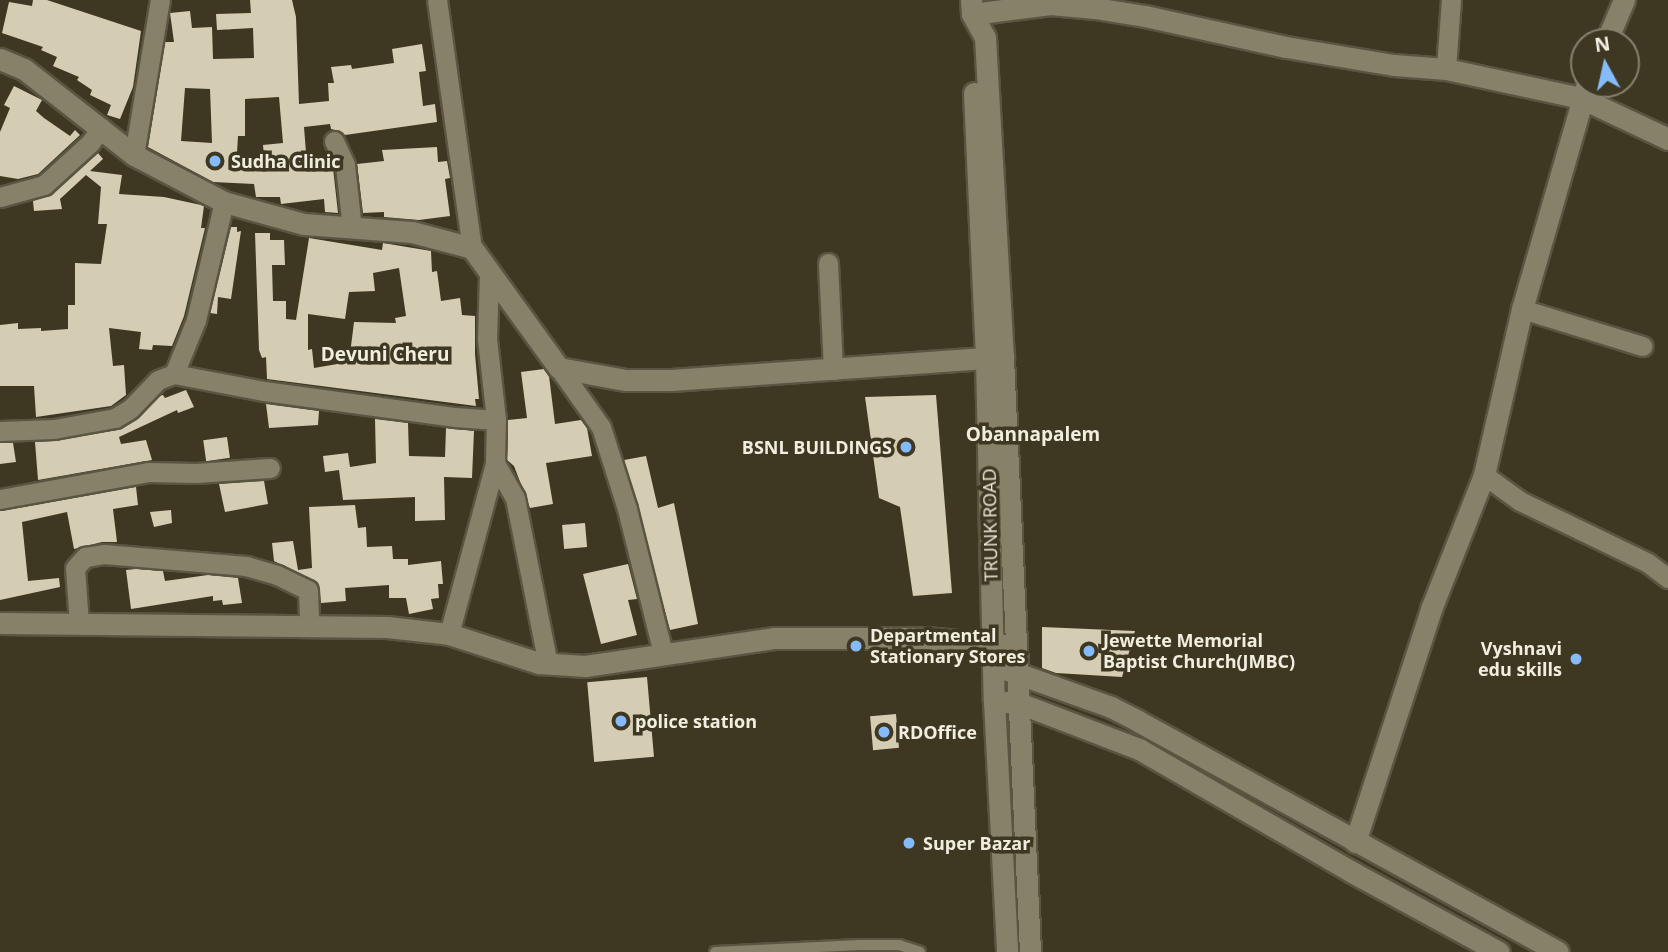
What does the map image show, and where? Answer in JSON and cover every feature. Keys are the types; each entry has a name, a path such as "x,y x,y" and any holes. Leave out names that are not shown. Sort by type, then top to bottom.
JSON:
{"street":[{"path":"134,156 160,0"},
{"path":"437,0 472,248 601,426 626,509 663,653"},
{"path":"1446,69 1451,0"},
{"path":"1612,28 1624,0"},
{"path":"972,7 1050,5 1095,8 1286,47 1570,89"},
{"name":"TRUNK ROAD","path":"972,7 970,38 995,358 992,644 1007,952"},
{"path":"0,59 24,69 134,156 224,202 304,223 412,232 472,248"},
{"path":"1355,842 1430,609 1484,475 1522,309 1582,98"},
{"path":"1596,98 1668,139"},
{"path":"0,197 44,185 90,144 100,128"},
{"path":"334,141 345,165 352,228"},
{"path":"174,374 196,320 224,202"},
{"path":"828,263 833,370"},
{"path":"449,634 495,463 496,419 487,339 489,274"},
{"path":"1522,309 1642,346"},
{"path":"559,368 626,380 833,370 995,358 1020,703 1030,952"},
{"path":"0,431 54,429 115,418 130,409 158,380 174,374 264,391 455,417 496,419"},
{"path":"495,463 515,498 548,664"},
{"path":"0,499 139,473 270,468"},
{"path":"1484,475 1520,500 1637,557 1668,578"},
{"path":"79,624 75,568 85,557 104,554 246,566 277,575 308,590 309,626"},
{"path":"0,624 387,627 449,634 548,664 585,666 651,659 663,653 775,638 926,638 1016,646"},
{"path":"993,666 1017,672 1111,707 1558,952"},
{"path":"994,701 1020,703 1139,749 1352,872 1499,952"}],"lane":[{"path":"715,952 860,945 899,945 919,952"}],"building":[{"path":"33,0 47,0 141,31 133,87 120,119 107,115 111,105 90,95 92,90 77,80 79,77 53,66 57,57 41,50 43,47 2,33 9,2 32,6"},
{"path":"250,0 292,0 296,17 299,104 329,101 328,83 334,83 331,67 351,65 352,69 394,63 392,49 422,44 426,71 419,72 423,106 435,104 437,122 345,135 331,129 330,124 304,127 307,165 330,162 333,168 338,213 325,212 324,199 281,204 280,197 256,197 254,184 213,182 148,147 165,42 174,42 170,13 190,11 192,28 212,27 213,59 254,58 253,28 217,30 216,14 251,13","holes":["185,88 210,89 212,143 181,141","279,97 283,143 263,145 265,166 236,171 238,136 245,136 245,99"]},
{"path":"14,86 42,100 36,111 44,118 70,136 75,130 80,135 38,174 18,179 0,176 0,132 10,108 4,105"},
{"path":"437,147 438,162 447,161 450,178 445,179 450,216 419,220 384,217 384,212 363,213 357,164 384,161 382,150"},
{"path":"98,153 103,159 90,171 122,175 119,194 164,197 204,206 201,228 205,228 184,316 172,346 153,345 152,350 139,349 141,332 109,328 113,366 124,365 126,395 111,406 36,417 34,386 0,386 0,325 18,323 18,329 41,328 41,331 68,329 68,305 75,305 75,263 101,264 107,224 98,224 101,187 86,175 60,199 62,209 34,211 33,201 52,194"},
{"path":"231,227 237,227 237,232 241,231 231,299 218,297 217,314 210,313"},
{"path":"255,233 270,233 270,240 284,240 285,265 272,265 273,301 286,301 286,319 296,320 309,238 382,250 383,243 431,251 432,272 437,271 441,301 460,298 462,315 475,316 479,399 475,399 476,406 267,379 266,357 262,358 259,350","holes":["399,268 406,316 395,318 396,323 354,322 349,362 314,368 312,349 308,350 308,314 345,319 349,292 375,291 373,273"]},
{"path":"544,369 549,376 555,424 581,420 587,428 592,456 546,463 553,504 530,508 514,466 507,460 508,420 527,418 521,372"},
{"path":"186,390 194,407 178,413 177,410 119,437 121,444 146,440 152,460 38,480 35,442 118,430 139,418 159,396 163,395 165,398"},
{"name":"BSNL BUILDINGS","path":"936,395 952,593 913,596 900,507 879,498 865,397"},
{"path":"266,404 319,411 318,425 269,428"},
{"path":"375,419 408,423 409,456 445,457 446,428 474,431 472,478 444,477 445,520 415,521 415,497 343,500 339,470 325,472 323,456 348,453 350,467 376,463"},
{"path":"227,437 230,458 206,461 203,440"},
{"path":"0,443 13,443 16,462 0,464"},
{"path":"646,456 658,508 674,503 698,624 670,630 624,460"},
{"path":"264,481 268,504 225,512 219,484"},
{"path":"136,487 138,505 113,509 117,542 102,542 74,549 67,512 22,522 28,581 59,578 60,587 0,600 0,511"},
{"path":"355,505 358,528 366,527 367,547 392,546 393,559 408,559 408,565 441,561 443,584 438,584 439,598 431,599 433,609 409,614 406,598 389,598 389,585 345,588 346,601 321,603 318,583 274,561 272,543 293,541 298,570 312,568 309,507"},
{"path":"171,510 172,523 154,527 150,512"},
{"path":"585,523 587,547 564,549 562,525"},
{"path":"628,564 637,599 628,600 637,635 601,644 583,574"},
{"path":"126,570 163,571 165,581 208,575 238,578 242,603 223,605 222,600 213,601 213,596 131,609"},
{"path":"1042,627 1135,631 1122,677 1056,673 1042,668"},
{"name":"police station","path":"647,677 654,757 594,762 587,682"},
{"path":"896,714 899,748 873,750 870,716"}],"place":[{"name":"Sudha Clinic","path":"215,161"},
{"name":"BSNL BUILDINGS","path":"906,447"},
{"name":"Departmental Stationary Stores","path":"856,646"},
{"name":"Jewette Memorial Baptist Church(JMBC)","path":"1089,651"},
{"name":"Vyshnavi edu skills","path":"1576,659"},
{"name":"police station","path":"621,721"},
{"name":"RDOffice","path":"884,732"},
{"name":"Super Bazar","path":"909,843"}],"district":[{"name":"Devuni Cheru","path":"385,355"},
{"name":"Obannapalem","path":"1033,435"}]}
